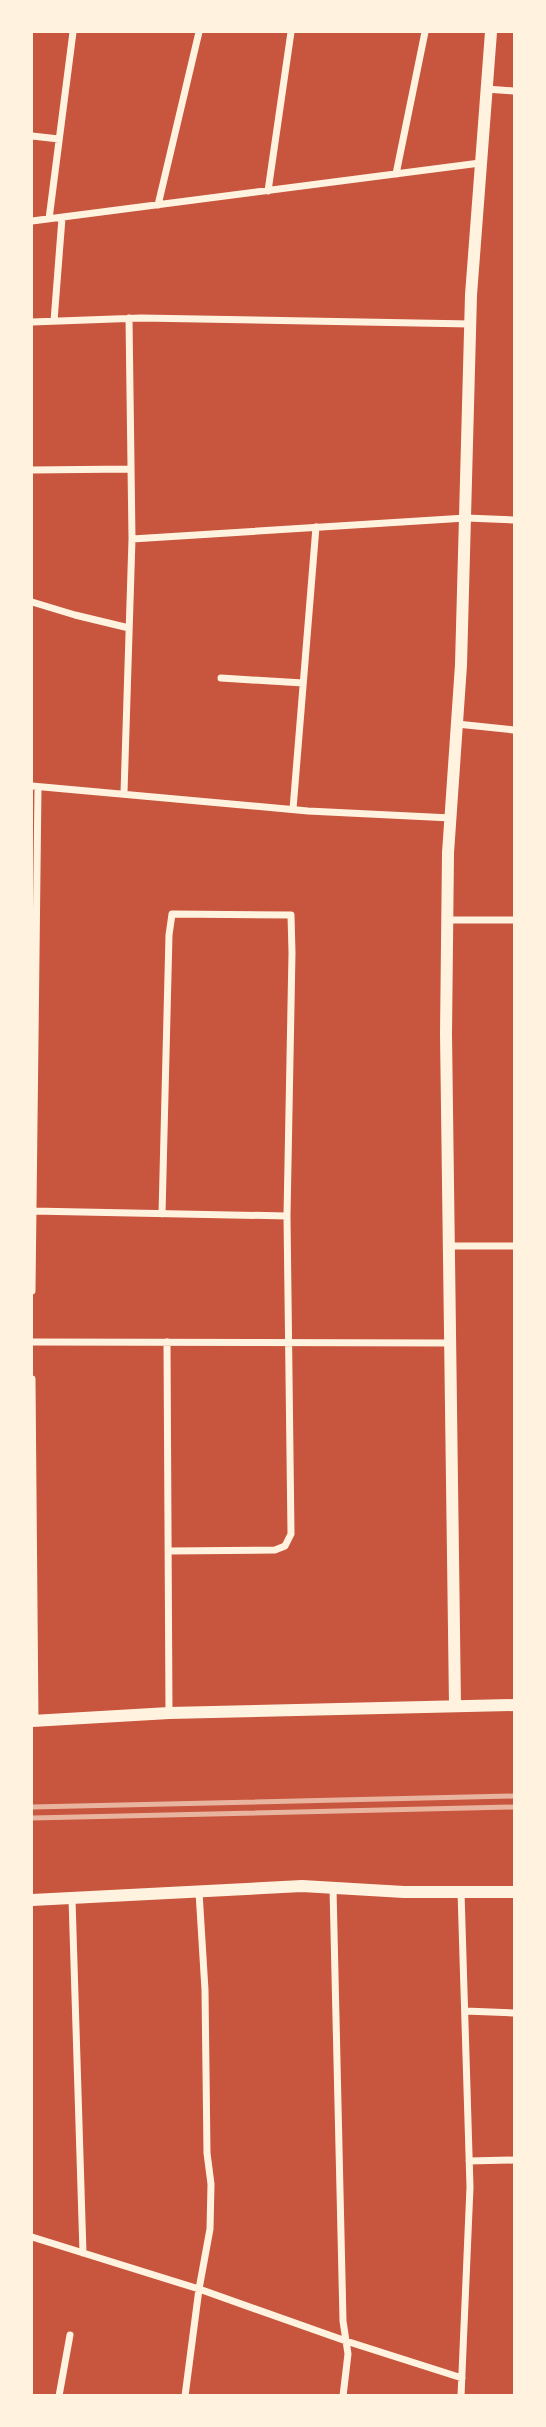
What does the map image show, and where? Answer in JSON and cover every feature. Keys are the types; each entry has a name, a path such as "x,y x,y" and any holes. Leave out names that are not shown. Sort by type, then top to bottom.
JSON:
{"street":[{"path":"48,219 73,32"},
{"path":"158,205 199,32"},
{"path":"268,191 291,32"},
{"path":"396,174 425,32"},
{"path":"455,1705 446,1034 447,920 466,518 471,324 491,32"},
{"path":"486,89 514,91"},
{"path":"32,136 59,139"},
{"path":"32,221 480,163"},
{"path":"54,321 62,218"},
{"path":"32,322 129,318 471,324"},
{"path":"124,793 132,539 129,318"},
{"path":"32,470 131,469"},
{"path":"132,539 466,518 514,520"},
{"path":"293,809 316,527"},
{"path":"32,602 129,628"},
{"path":"221,678 303,684"},
{"path":"457,724 514,730"},
{"path":"32,1290 35,786 293,809 450,818"},
{"path":"162,1214 169,935 172,914 291,915 287,1216 290,1534 285,1546 275,1550 169,1551"},
{"path":"447,920 514,920"},
{"path":"32,1212 287,1216"},
{"path":"450,1246 514,1246"},
{"path":"32,1342 451,1343"},
{"path":"167,1342 169,1713"},
{"path":"32,1379 33,1721 169,1713 514,1705"},
{"path":"32,1900 302,1886 404,1892 514,1892"},
{"path":"333,1888 343,2321 348,2354 343,2396"},
{"path":"185,2396 210,2229 205,1990 199,1892"},
{"path":"461,1892 469,2161 468,2282 461,2396"},
{"path":"72,1899 83,2253"},
{"path":"465,2011 514,2013"},
{"path":"469,2161 514,2160"},
{"path":"32,2237 199,2289 346,2341 462,2378"},
{"path":"59,2396 69,2335"}],"railway":[{"path":"32,1807 514,1796"},
{"path":"32,1818 514,1807"}]}
